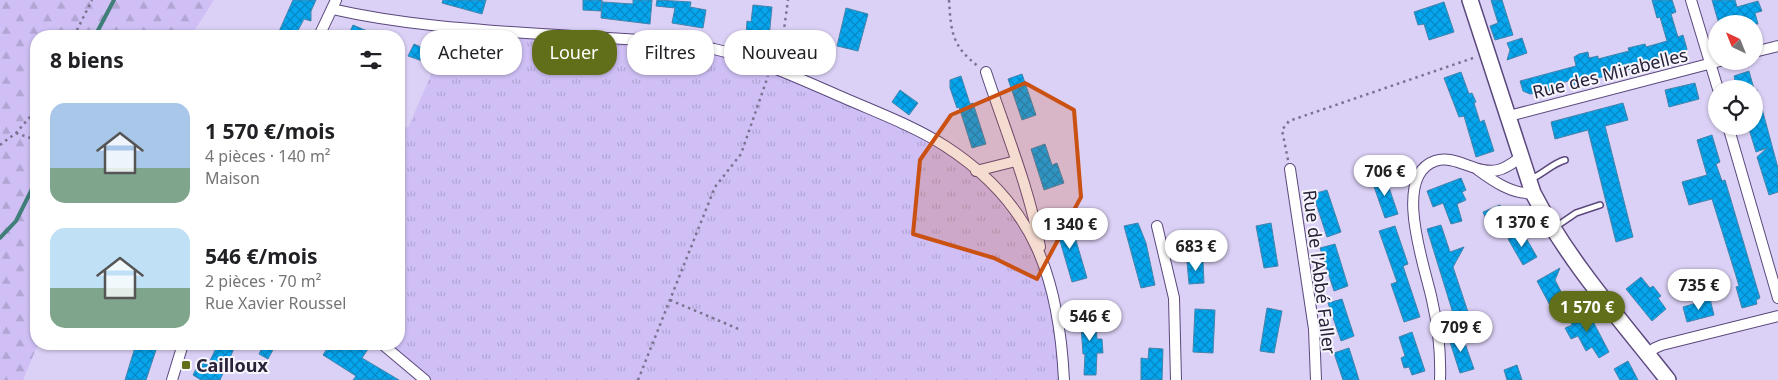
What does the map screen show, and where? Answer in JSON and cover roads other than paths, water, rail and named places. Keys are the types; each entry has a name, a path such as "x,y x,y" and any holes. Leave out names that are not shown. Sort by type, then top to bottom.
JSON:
{"street":[{"path":"1470,0 1531,186 1552,229 1668,380"},
{"path":"1691,0 1708,45"},
{"path":"322,30 334,4 451,28 683,44 714,49 774,69 908,127 946,147 976,171 1013,207 1042,258"},
{"path":"1763,50 1778,46"},
{"name":"Rue des Mirabelles","path":"1509,116 1708,65"},
{"path":"986,72 1036,225 1042,258 1056,303 1064,380"},
{"path":"1731,135 1778,298"},
{"path":"1478,170 1497,170 1521,157"},
{"path":"1440,380 1439,340 1432,301 1412,217 1416,181 1424,168 1433,161 1446,159 1478,170 1522,194 1531,186"},
{"path":"976,171 1016,161"},
{"name":"Rue de l'Abbé Faller","path":"1290,169 1314,329 1316,380"},
{"path":"1157,226 1174,298 1176,380"},
{"path":"1647,354 1655,348 1778,316"},
{"path":"172,380 181,350"},
{"path":"389,350 425,380"}],"lane":[{"path":"1531,186 1558,162 1565,160"},
{"path":"1552,229 1576,213 1600,206"}],"waterway":[{"path":"98,30 114,0"},
{"path":"0,238 16,221 30,193"}],"place":[{"name":"Cailloux","path":"186,365"}]}
